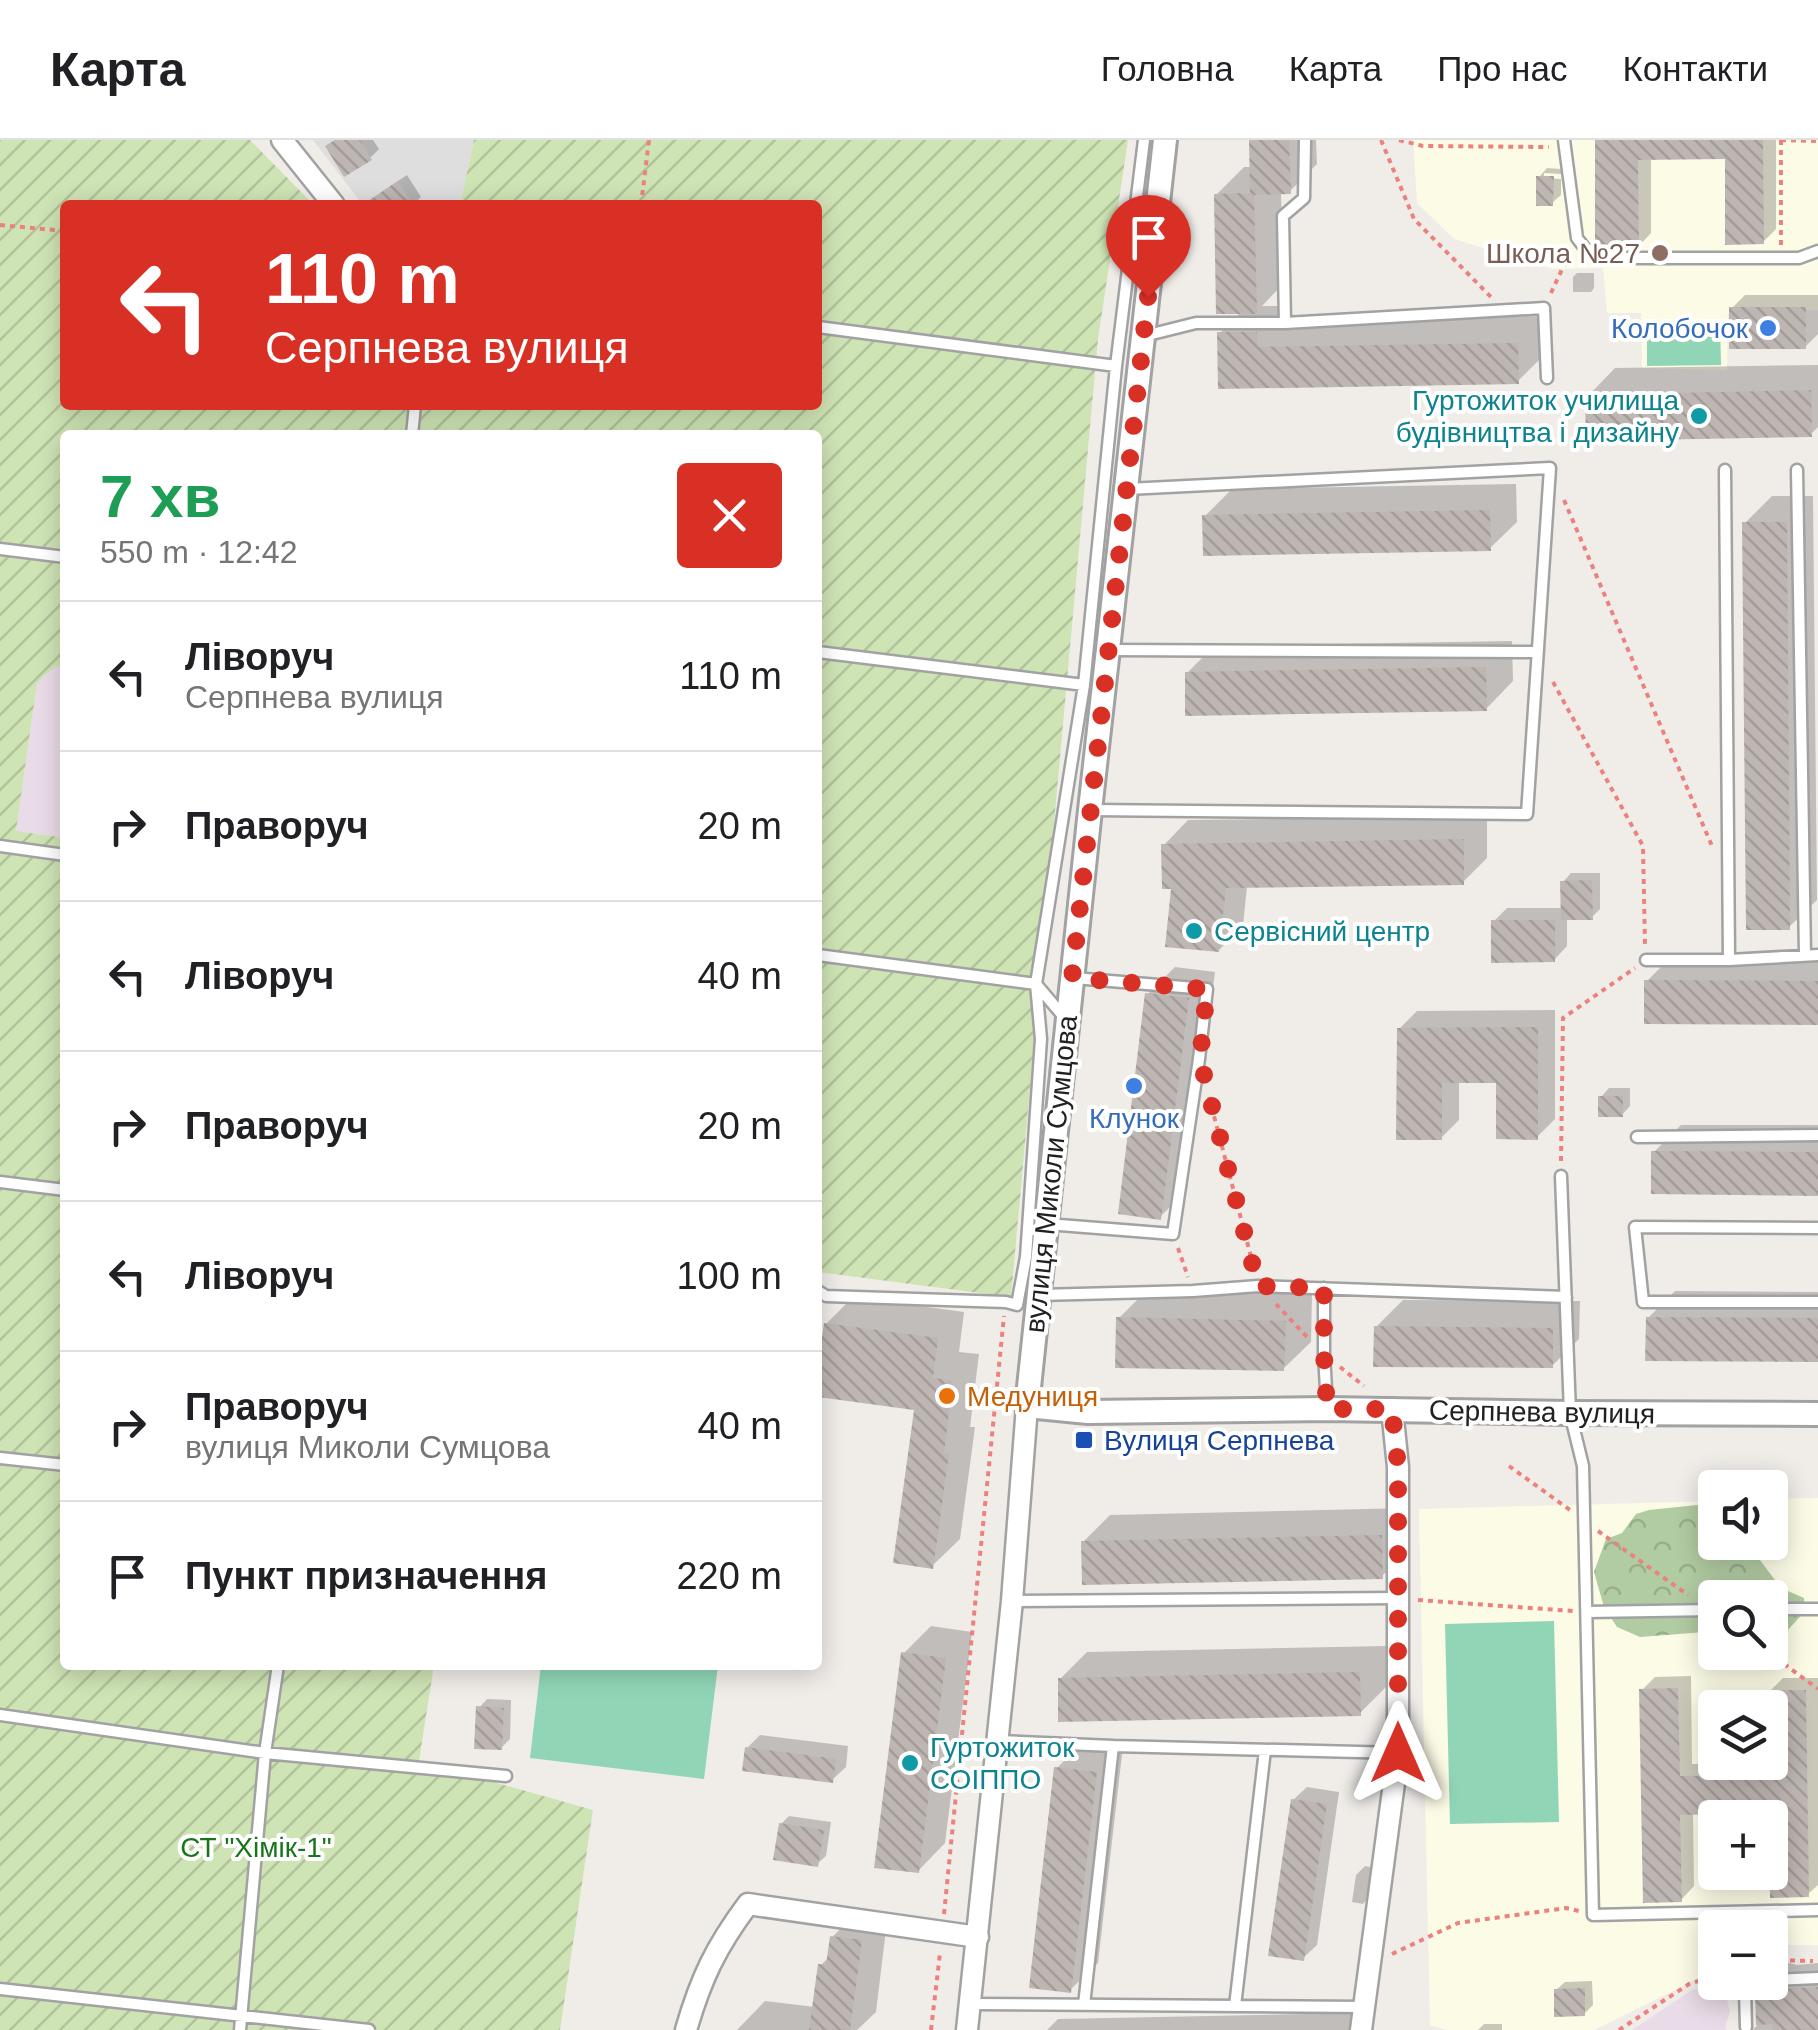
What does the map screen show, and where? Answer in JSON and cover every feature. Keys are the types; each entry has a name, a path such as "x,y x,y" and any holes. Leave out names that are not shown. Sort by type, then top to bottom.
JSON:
{"street":[{"path":"282,140 330,200"},
{"name":"вулиця Миколи Сумцова","path":"967,2030 1012,1601 1027,1406 1024,1303 1046,1224 1165,140"},
{"name":"Серпнева вулиця","path":"1027,1406 1088,1412 1392,1409 1818,1414"},
{"path":"1361,2030 1398,1753 1398,1466 1392,1409"},
{"path":"686,2030 697,1991 721,1940 748,1904 978,1937"}],"lane":[{"path":"1024,1303 1040,1040 1036,984 1084,685 1116,366 1144,140"},
{"path":"1285,323 1282,216 1304,198 1306,140"},
{"path":"1564,144 1577,238 1587,251 1608,258 1799,258 1818,251"},
{"path":"1144,336 1196,323 1285,323 1544,308 1547,378"},
{"path":"822,327 1116,366"},
{"path":"1090,810 1527,814 1550,468 1126,488"},
{"path":"1725,470 1729,960"},
{"path":"1797,470 1805,955"},
{"path":"0,548 60,556"},
{"path":"1108,650 1536,652"},
{"path":"822,652 1084,685"},
{"path":"0,846 60,854"},
{"path":"1646,960 1818,954"},
{"path":"822,956 1036,984 1067,1020"},
{"path":"1046,1224 1174,1234 1200,1059 1207,989 1072,978"},
{"path":"1636,1137 1818,1136"},
{"path":"1561,1176 1570,1414 1584,1466 1593,1914 1818,1910"},
{"path":"0,1182 60,1189"},
{"path":"1818,1228 1635,1227 1643,1302 1818,1302"},
{"path":"822,1297 1024,1303 1258,1286 1566,1297"},
{"path":"1324,1288 1327,1409"},
{"path":"0,1458 60,1465"},
{"path":"1012,1601 1398,1598"},
{"path":"1788,1610 1818,1609"},
{"path":"1586,1612 1698,1610"},
{"path":"240,2030 265,1753 277,1670"},
{"path":"0,1715 265,1753 506,1776"},
{"path":"997,1740 1398,1753"},
{"path":"1084,2005 1113,1746"},
{"path":"1234,2006 1266,1750"},
{"path":"1788,1979 1818,1978"},
{"path":"0,1989 369,2030"},
{"path":"1745,2000 1746,2027"},
{"path":"970,2004 1364,2007"}],"path":[{"path":"642,200 649,140"},
{"path":"1380,140 1414,218 1505,310"},
{"path":"1399,140 1423,146 1564,144"},
{"path":"1781,258 1781,140 1818,141"},
{"path":"0,225 60,231"},
{"path":"1544,308 1577,238"},
{"path":"1550,468 1713,849"},
{"path":"1536,652 1643,846 1646,960 1563,1018 1561,1176"},
{"path":"1209,1096 1258,1286"},
{"path":"1174,1234 1193,1291"},
{"path":"931,2030 1024,1303"},
{"path":"1509,1466 1698,1600"},
{"path":"1398,1598 1586,1612"},
{"path":"1788,1667 1818,1689"},
{"path":"1370,1965 1458,1922 1566,1908 1593,1914"},
{"path":"1788,1960 1818,1961"},
{"path":"1619,2030 1698,1981"}],"shaded area":[{"path":"313,140 474,140 461,200 359,200"},
{"name":"Школа №27","path":"1413,140 1818,140 1818,310 1728,314 1727,370 1642,368 1641,313 1607,313 1603,268 1553,269 1454,239 1417,203"},
{"path":"60,666 60,837 16,832 37,682"},
{"path":"1818,1498 1818,1945 1788,1945 1788,1910 1698,1910 1698,1978 1594,2030 1448,2030 1430,2025 1419,1509 1698,1501 1698,1560 1788,1560 1788,1499"},
{"path":"1698,1989 1698,2000 1727,2000 1730,2011 1727,2030 1632,2030"}],"green space":[{"name":"СТ \"Хімік-1\"","path":"0,140 250,140 309,200 60,200 60,410 822,410 822,200 461,200 474,140 1128,140 1098,339 1011,1297 822,1273 822,430 60,430 60,666 37,683 16,831 60,837 60,1670 433,1670 419,1761 593,1810 560,2030 0,2030"},
{"path":"1647,323 1720,323 1721,365 1647,366"},
{"path":"1698,1505 1698,1560 1760,1560 1775,1580 1698,1580 1698,1633 1640,1637 1617,1627 1604,1607 1594,1572 1606,1539 1622,1533 1636,1514"},
{"path":"1788,1591 1804,1598 1805,1611 1788,1630"},
{"path":"1554,1621 1559,1822 1450,1824 1445,1624"},
{"path":"540,1670 717,1670 704,1779 530,1758"}],"building":[{"path":"335,140 360,140 372,160 344,177 325,146"},
{"path":"1249,140 1289,140 1291,194 1254,195 1257,314 1216,314 1214,194 1250,193"},
{"path":"1595,140 1763,140 1764,244 1725,245 1725,159 1638,160 1639,249 1595,245"},
{"path":"1536,176 1554,176 1553,206 1536,206"},
{"path":"398,181 410,200 370,200"},
{"name":"Колобочок","path":"1729,307 1806,307 1806,349 1729,349"},
{"path":"1217,332 1257,332 1258,347 1518,343 1519,384 1218,389"},
{"name":"Гуртожиток училища будівництва і дизайну","path":"1811,390 1812,437 1586,441 1585,395"},
{"path":"1490,510 1491,551 1203,556 1202,515"},
{"path":"1742,522 1787,522 1790,930 1746,930"},
{"path":"1486,667 1487,711 1185,716 1185,672"},
{"path":"1464,839 1464,885 1226,888 1219,952 1165,947 1171,889 1162,889 1161,844"},
{"path":"1592,880 1593,920 1561,920 1560,881"},
{"path":"1491,920 1555,920 1555,962 1491,963"},
{"path":"1644,980 1818,981 1818,1025 1644,1024"},
{"path":"1145,993 1189,998 1161,1220 1118,1214"},
{"path":"1538,1027 1538,1140 1496,1139 1496,1083 1442,1083 1442,1140 1396,1140 1397,1028"},
{"path":"1598,1096 1623,1096 1623,1117 1598,1117"},
{"path":"1651,1151 1818,1152 1818,1196 1651,1194"},
{"path":"1116,1317 1286,1321 1284,1371 1115,1368"},
{"path":"1646,1317 1818,1318 1818,1362 1645,1361"},
{"path":"824,1323 938,1338 933,1378 953,1381 944,1453 949,1454 933,1569 893,1563 914,1410 822,1398"},
{"path":"1374,1326 1553,1328 1553,1368 1373,1367"},
{"path":"1382,1535 1383,1579 1082,1585 1081,1541"},
{"name":"Гуртожиток СОІППО","path":"901,1652 946,1658 919,1873 874,1868"},
{"path":"1360,1672 1361,1716 1058,1722 1058,1678"},
{"path":"1678,1688 1680,1776 1698,1776 1698,1780 1788,1780 1788,1690 1806,1690 1809,1897 1770,1898 1770,1890 1788,1890 1788,1800 1698,1800 1698,1815 1680,1815 1682,1902 1643,1903 1639,1689"},
{"path":"476,1706 504,1708 502,1750 474,1749"},
{"path":"745,1747 836,1759 833,1783 742,1771"},
{"path":"1054,1767 1097,1772 1071,1993 1029,1988"},
{"path":"1291,1799 1327,1804 1304,1961 1268,1956"},
{"path":"779,1823 824,1830 818,1867 773,1860"},
{"path":"830,1936 862,1940 850,2030 809,2030 818,1964 826,1965"},
{"path":"1818,1987 1818,2030 1773,2030 1772,2024 1756,2025 1755,2000 1788,2000 1788,1988"},
{"path":"1585,1988 1585,2016 1554,2017 1554,1989"}],"place":[{"name":"Школа №27","path":"1660,253"},
{"name":"Колобочок","path":"1768,328"},
{"name":"Гуртожиток училища будівництва і дизайну","path":"1699,416"},
{"name":"Сервісний центр","path":"1194,931"},
{"name":"Клунок","path":"1134,1086"},
{"name":"Медуниця","path":"947,1396"},
{"name":"Вулиця Серпнева","path":"1084,1440"},
{"name":"Гуртожиток СОІППО","path":"910,1763"}],"route":[{"path":"1148,297 1072,978 1207,989 1200,1059 1258,1286 1324,1288 1327,1409 1392,1409 1398,1466 1398,1753"}]}
